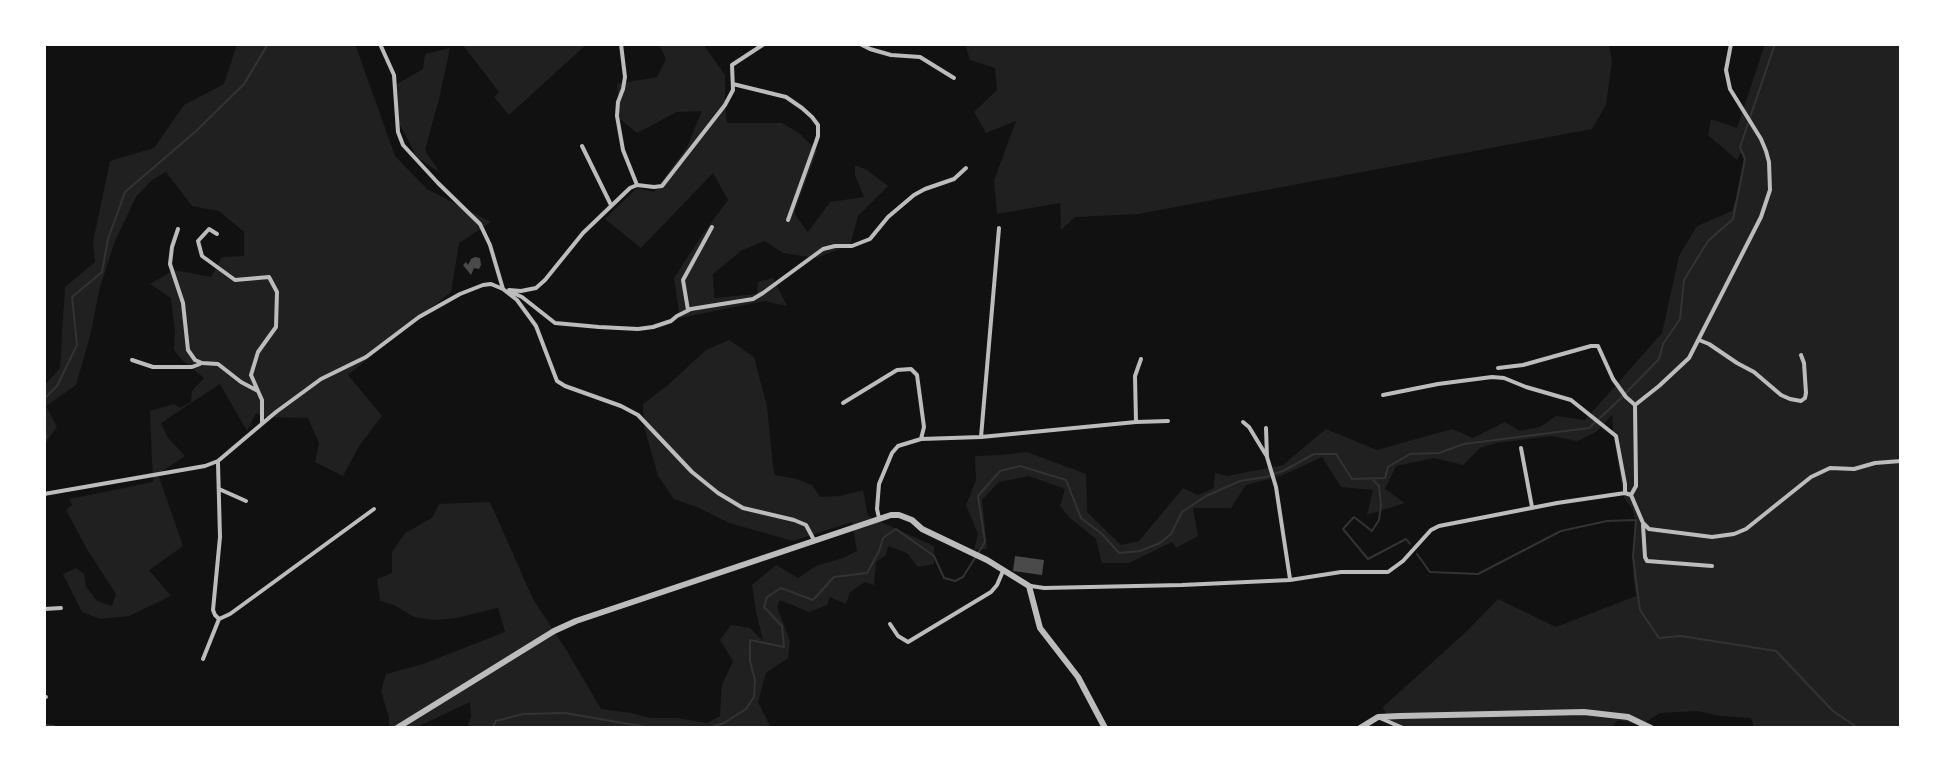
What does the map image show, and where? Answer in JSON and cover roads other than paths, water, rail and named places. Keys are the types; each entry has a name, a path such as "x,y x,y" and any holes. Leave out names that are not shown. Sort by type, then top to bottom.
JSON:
{"street":[{"path":"380,44 394,75 398,132 403,145 480,224 490,245 503,289 517,300 536,326 557,381 638,415 692,472 718,493 743,508 806,525 814,540"},
{"path":"621,44 625,77 617,116 623,150 637,185"},
{"path":"503,289 521,291 536,288 583,233 630,188 637,185 662,186 725,105 733,90 732,65 764,44"},
{"path":"860,44 891,55 920,57 954,78"},
{"path":"1635,405 1689,358 1761,217 1770,190 1766,151 1730,89 1726,70 1731,44"},
{"path":"733,84 786,97 818,125 818,136 788,220"},
{"path":"582,146 611,205"},
{"path":"44,494 218,461 321,379 366,357 419,317 483,285 491,284 522,297 549,319 561,323 638,329 671,321 688,310 753,299 823,249 852,246 870,239 888,217 914,195 954,179 966,168"},
{"path":"688,310 683,280 712,227"},
{"path":"981,437 999,228"},
{"path":"178,229 170,264 183,303 188,350 195,360 218,364 258,391"},
{"path":"217,234 209,229 198,241 202,256 235,280 269,277 277,292 276,327 258,352 251,375 262,400 262,423"},
{"path":"1699,340 1754,372 1781,395 1801,401 1806,393 1801,355"},
{"path":"397,728 554,631 576,621 891,515 912,520 922,529 987,560 1029,586 1167,586 1290,580 1341,572 1388,572 1439,526 1532,507 1628,494 1636,486 1635,405 1613,379 1598,346 1523,365 1498,368"},
{"path":"1136,422 1135,376 1141,359"},
{"path":"132,360 153,367 192,367 202,363"},
{"path":"843,403 897,370 911,369 917,375 921,393 924,427 921,439"},
{"path":"1383,395 1492,377 1571,400 1616,436 1628,494 1643,523 1649,529 1697,536 1734,534 1755,524 1811,477 1830,468 1854,469 1901,461"},
{"path":"879,518 879,484 898,446 921,439 1168,421"},
{"path":"1243,422 1267,457"},
{"path":"1266,428 1267,457 1276,487 1290,580"},
{"path":"1521,448 1532,507"},
{"path":"218,461 220,537 213,610 219,619"},
{"path":"219,489 246,501"},
{"path":"203,659 219,619 374,509"},
{"path":"1643,523 1647,561 1712,566"},
{"path":"890,624 898,636 908,642 991,592 1003,571"},
{"path":"1029,586 1040,628 1078,677 1105,728"},
{"path":"44,609 61,608"},
{"path":"1360,728 1378,717 1507,712 1584,712 1628,717 1651,728"},
{"path":"1378,717 1403,728"}],"waterway":[{"path":"44,399 57,386 77,345 72,297 102,272 108,239 125,192 195,132 244,84 268,44"},
{"path":"708,728 724,723 746,709 754,697 750,640 784,647 782,626 764,607 767,597 781,588 813,600 834,577 867,573 883,538 896,529 934,556 944,578 955,581 963,577 985,542 978,496 1000,471 1020,466 1066,480 1081,518 1102,534 1119,553 1140,551 1160,543 1171,534 1182,512 1206,496 1240,481 1285,470 1314,454 1336,454 1352,479 1385,478 1388,467 1410,454 1439,453 1464,444 1589,428 1659,359 1663,344 1680,319 1684,280 1708,241 1733,219 1745,159 1740,147 1775,44"},
{"path":"44,431 47,437 44,439"},
{"path":"1373,480 1379,486 1379,520 1372,531 1354,517 1343,529 1368,559 1406,539 1410,544"},
{"path":"1417,554 1430,572 1478,574 1561,531 1607,521 1636,520 1633,557 1640,610 1659,638 1681,636 1776,651 1833,711 1858,728"},
{"path":"492,728 496,721 523,714 565,713 652,728"},
{"path":"44,725 53,728"}]}
